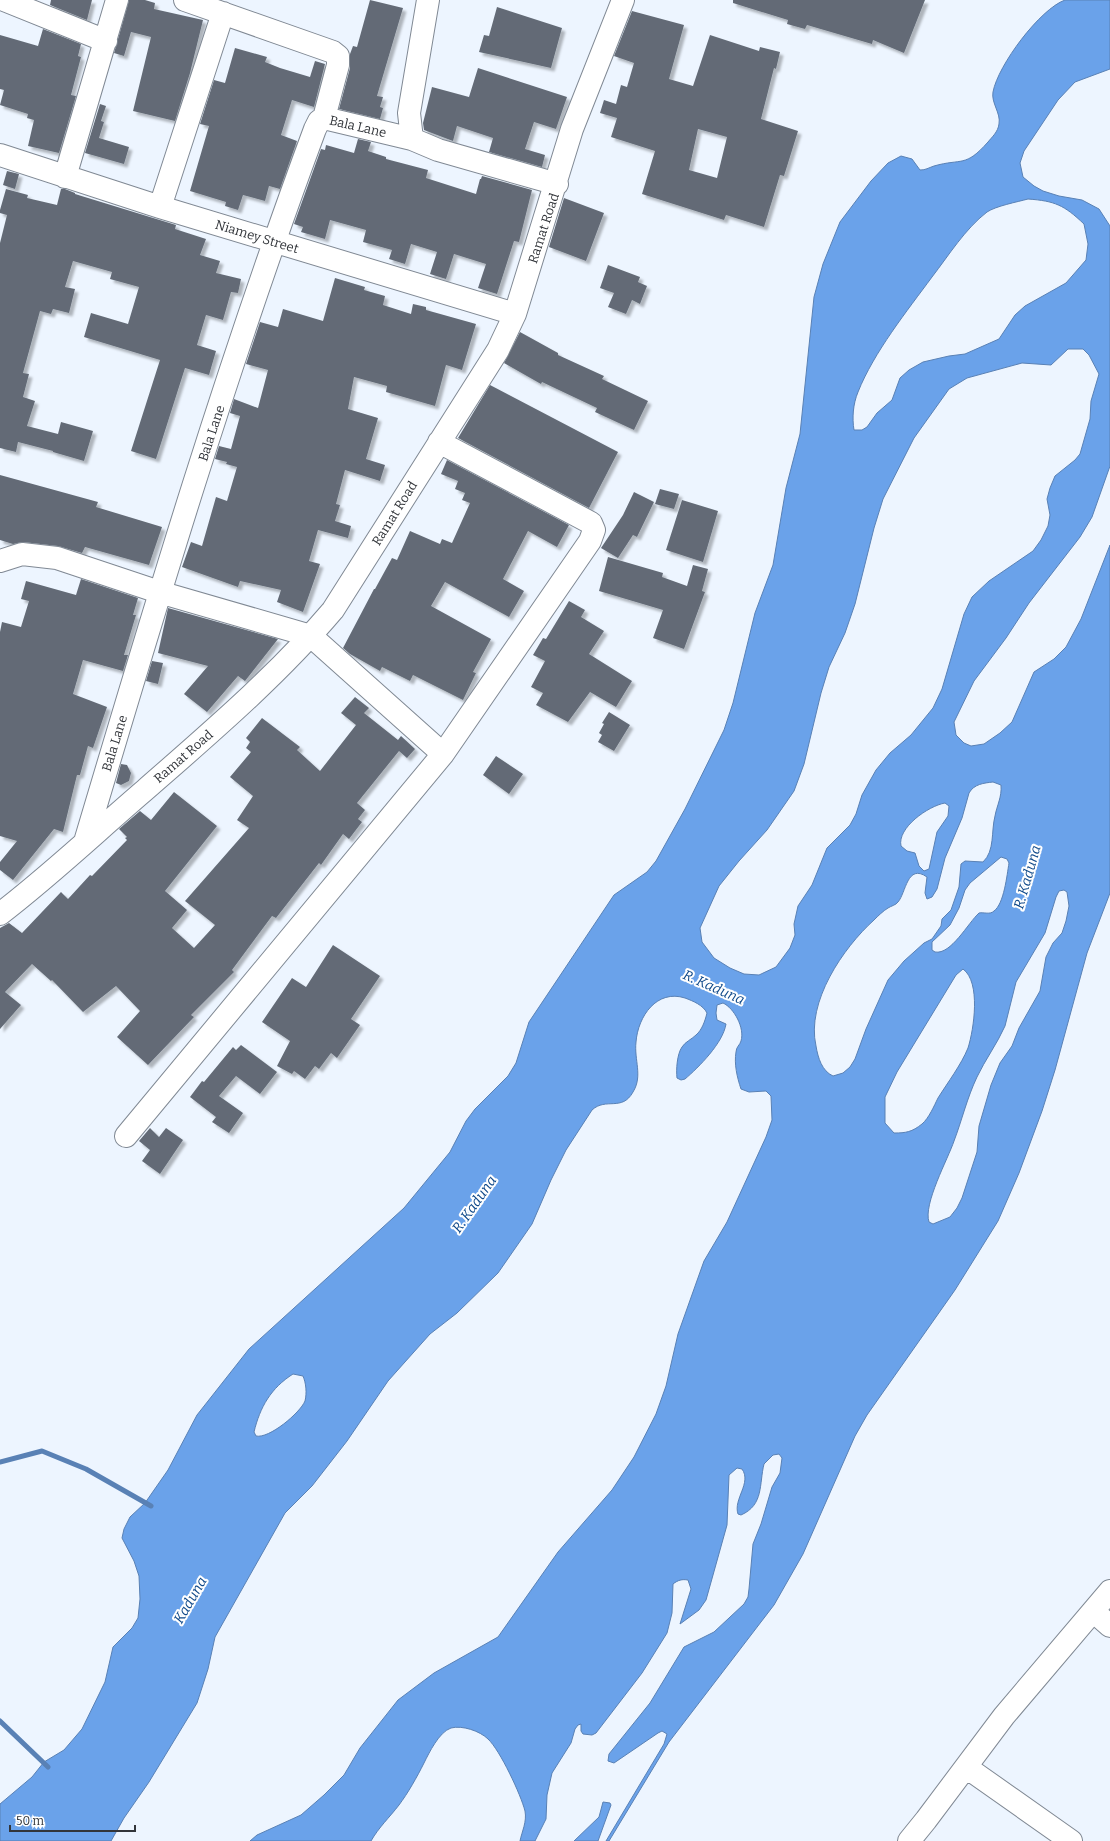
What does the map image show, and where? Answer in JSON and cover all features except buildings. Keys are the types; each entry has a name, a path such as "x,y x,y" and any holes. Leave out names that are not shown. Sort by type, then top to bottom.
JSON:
{"street":[{"path":"7,0 106,41"},
{"path":"65,177 117,0"},
{"path":"185,0 333,52 338,56 338,64 324,118"},
{"path":"412,139 409,113 428,0"},
{"name":"Ramat Road","path":"3,908 85,842 226,718 311,636 333,610 498,350 515,314 557,184 572,129 623,0"},
{"path":"160,207 223,13"},
{"name":"Bala Lane","path":"85,842 159,592 273,242 319,121 324,118 412,139 438,150 557,184"},
{"name":"Niamey Street","path":"0,156 273,242 515,314"},
{"path":"126,1136 443,754 590,541 594,530 591,523 439,442"},
{"path":"0,560 22,554 57,558 159,592 311,636 443,754"},
{"path":"909,1841 1004,1716 1110,1590"},
{"path":"1092,1611 1110,1626"},
{"path":"966,1767 1071,1841"}],"water":[{"path":"1065,0 1110,0 1110,69 1075,82 1058,100 1024,151 1020,163 1023,177 1034,186 1043,191 1059,196 1082,200 1099,209 1110,226 1110,466 1092,517 1080,537 1029,603 1006,638 974,681 954,722 956,735 964,743 971,746 984,744 1000,733 1012,722 1034,672 1054,659 1066,647 1081,619 1110,545 1110,893 1087,953 1055,1070 1042,1111 1019,1173 998,1221 955,1290 867,1415 855,1436 803,1554 774,1605 669,1742 609,1841 606,1841 664,1744 667,1734 662,1731 658,1733 614,1763 608,1761 609,1754 650,1703 684,1647 714,1632 744,1604 748,1597 753,1544 761,1524 772,1487 780,1473 782,1458 779,1454 773,1455 764,1464 757,1500 754,1506 741,1515 738,1514 737,1508 744,1485 744,1474 742,1469 737,1468 729,1475 727,1525 706,1600 699,1610 680,1624 691,1589 688,1580 680,1580 673,1584 672,1613 667,1633 642,1673 596,1733 592,1735 583,1734 581,1731 581,1724 575,1729 571,1743 552,1773 547,1795 546,1819 535,1841 520,1841 525,1823 525,1811 510,1773 493,1745 485,1736 476,1731 455,1727 447,1730 439,1738 406,1795 377,1831 371,1841 250,1841 257,1835 301,1815 324,1795 344,1775 360,1748 398,1700 434,1673 498,1637 558,1552 612,1490 634,1457 656,1414 666,1386 678,1334 704,1261 727,1222 766,1137 772,1120 771,1096 766,1091 749,1092 741,1089 735,1061 736,1050 740,1044 742,1036 738,1019 731,1009 723,1003 717,1005 717,1020 726,1024 724,1031 710,1054 685,1079 681,1080 677,1078 677,1062 680,1050 700,1031 707,1013 700,1006 685,998 675,996 666,997 658,1001 645,1014 638,1032 636,1049 638,1074 636,1086 629,1098 619,1103 597,1106 592,1110 566,1150 532,1224 498,1273 457,1313 430,1334 388,1381 347,1441 312,1486 285,1513 215,1637 208,1669 197,1703 111,1841 0,1841 0,1804 32,1777 44,1762 64,1750 82,1729 105,1682 113,1647 132,1628 138,1618 140,1599 139,1576 134,1561 122,1538 124,1529 130,1517 145,1503 168,1470 197,1415 249,1349 404,1208 450,1152 466,1121 475,1109 508,1076 516,1063 529,1022 614,895 647,872 656,861 685,809 724,730 733,703 755,613 773,565 786,488 800,434 814,297 823,264 840,222 871,181 888,163 901,156 912,159 920,170 922,170 968,159 974,156 988,142 995,134 998,127 999,116 993,100 993,92 1003,68 1011,53 1022,39 1044,14 1055,5","holes":["1028,199 1045,201 1065,208 1084,224 1088,244 1086,260 1066,283 1025,306 1015,315 999,339 965,354 923,362 909,370 900,378 892,400 877,413 867,427 862,430 854,430 853,411 858,392 882,347 902,318 972,226 987,212 1001,206","1068,349 1083,349 1089,355 1099,374 1091,401 1090,419 1080,454 1075,460 1055,476 1050,488 1047,499 1050,515 1048,526 1041,540 1033,551 989,581 972,597 964,614 942,689 933,708 911,735 890,753 876,770 862,795 856,814 850,825 827,848 812,885 798,906 794,924 795,935 790,948 776,967 759,975 744,974 730,968 714,958 702,942 700,928 719,886 767,830 794,791 804,764 821,693 829,667 845,633 855,604 874,528 883,499 914,438 949,389 967,378 1022,363 1051,365","993,782 1001,785 991,847 987,857 983,862 965,861 961,864 959,887 951,910 942,919 941,926 932,939 924,943 904,961 888,980 866,1029 855,1059 850,1067 843,1073 833,1076 829,1074 819,1059 814,1029 816,1012 830,977 850,945 882,912 898,902 911,876 920,874 927,877 925,893 927,899 932,897 937,889 945,858 962,818 969,793 976,786","945,803 949,806 948,816 937,832 929,869 924,871 919,866 915,853 907,851 901,846 901,839 909,825 930,808","1001,857 1007,859 1009,863 1003,896 994,911 991,913 979,913 953,944 941,952 935,952 932,950 932,942 950,925 959,908 965,890 970,883","1064,890 1067,892 1069,906 1062,933 1053,943 1046,957 1040,991 1019,1028 1012,1046 1000,1063 991,1085 979,1126 977,1152 962,1198 950,1217 933,1224 929,1222 928,1214 933,1193 954,1141 973,1085 1005,1026 1016,982 1045,933 1059,891","963,969 969,975 974,995 974,1018 968,1048 925,1121 912,1130 894,1133 885,1123 885,1097 897,1072 956,975","293,1374 303,1376 306,1388 305,1401 297,1412 284,1424 262,1436 256,1436 254,1432 256,1423 263,1406 278,1385"]},
{"path":"603,1802 610,1803 611,1805 598,1841 574,1841 599,1817"}],"waterway":[{"path":"0,1462 42,1451 86,1469 151,1506"},
{"path":"0,1721 48,1767"}],"water label":[{"name":"R. Kaduna","path":"1027,877"},
{"name":"R. Kaduna","path":"714,987"},
{"name":"R. Kaduna","path":"474,1204"},
{"name":"Kaduna","path":"190,1600"}]}
